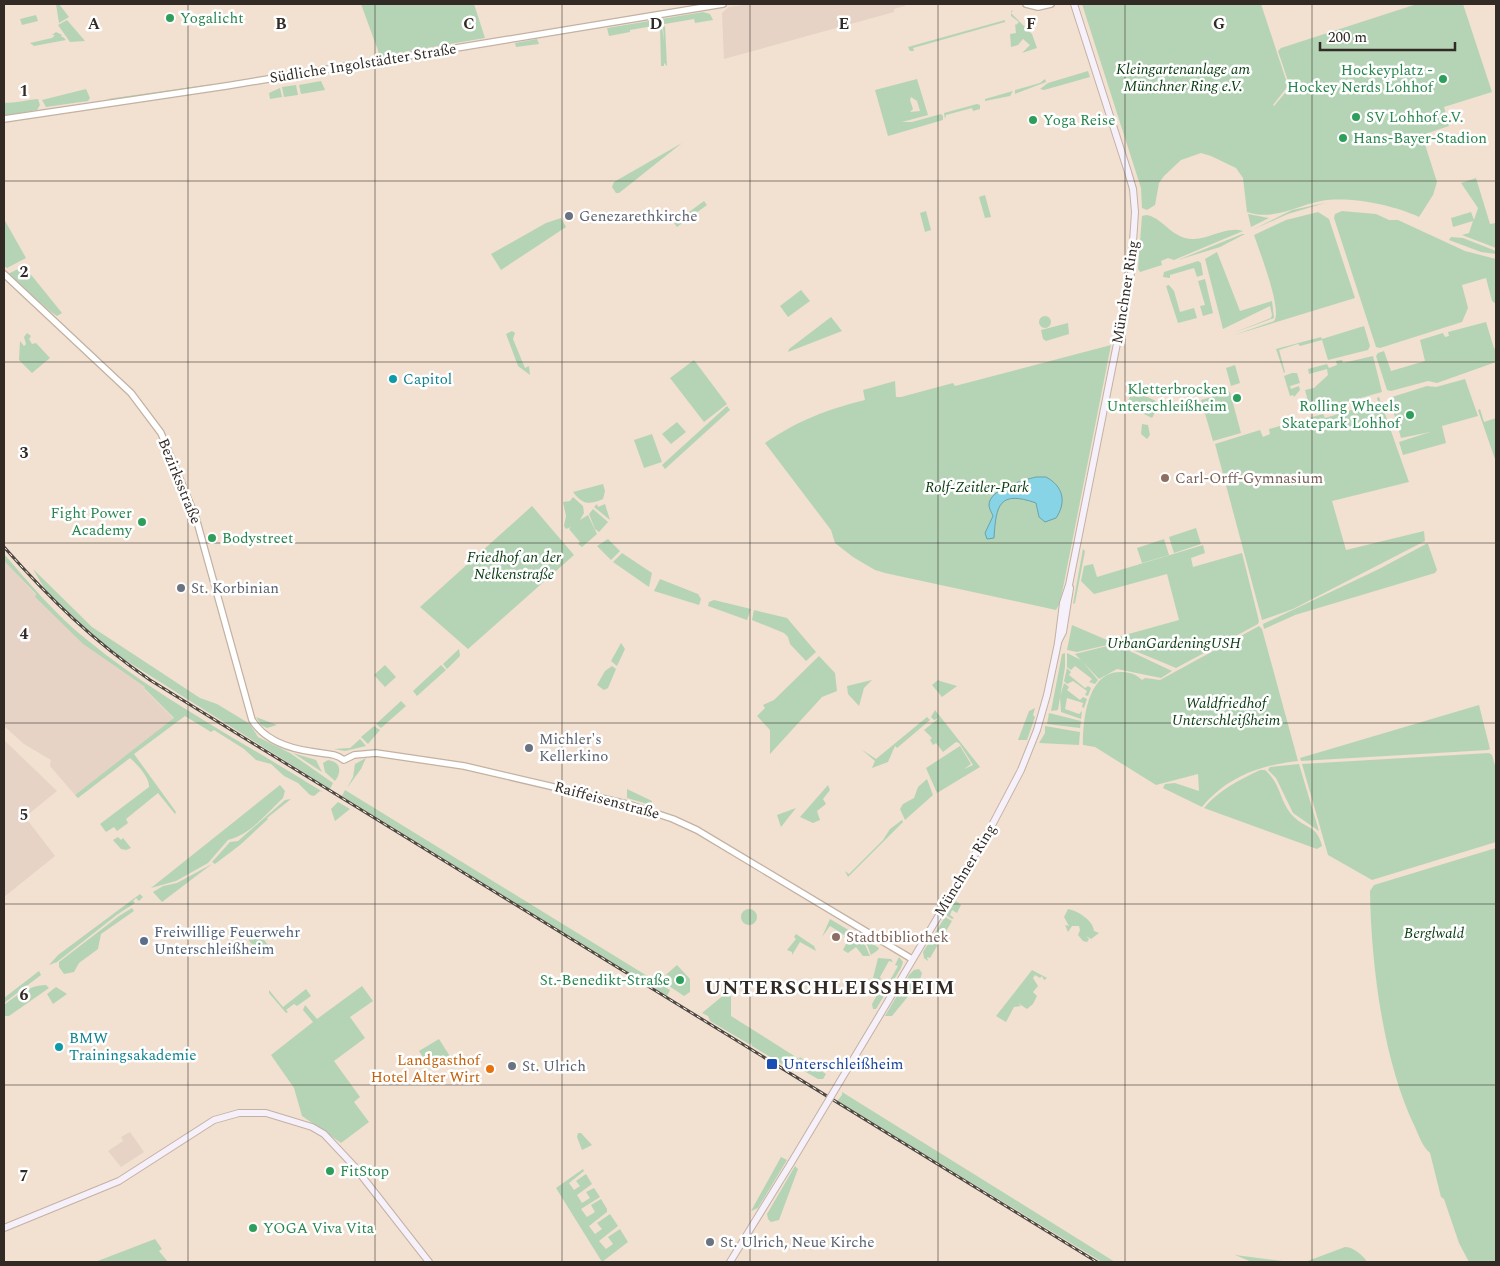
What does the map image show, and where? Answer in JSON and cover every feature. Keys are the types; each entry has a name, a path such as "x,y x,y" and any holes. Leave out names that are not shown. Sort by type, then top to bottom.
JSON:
{"main road":[{"name":"Münchner Ring","path":"730,1262 990,829 1021,770 1042,713 1058,643 1063,603 1069,585 1132,272 1135,212 1133,189 1074,4"},
{"path":"4,1228 119,1181 214,1120 239,1113 256,1113 279,1116 312,1127 330,1141 339,1149 429,1262"}],"street":[{"name":"Südliche Ingolstädter Straße","path":"4,119 219,87 722,4"},
{"path":"1026,4 1038,7 1051,4"},
{"name":"Bezirksstraße","path":"4,274 132,393 161,433 196,518 252,720 258,730 271,738"},
{"name":"Raiffeisenstraße","path":"271,738 294,748 335,755 344,760 354,754 376,753 468,766 568,789 656,813 701,833 912,959"}],"shaded area":[{"path":"751,4 904,4 905,6 894,9 894,12 724,59 722,13 729,7"},
{"path":"4,561 36,595 35,597 83,644 145,687 144,689 174,719 75,795 50,766 51,760 24,744 4,726"},
{"path":"4,740 57,791 25,817 55,856 4,897"},
{"path":"130,1132 144,1152 121,1167 108,1151 123,1141 121,1137"}],"green space":[{"path":"56,4 59,4 69,17 59,23"},
{"path":"361,4 474,4 485,38 380,56"},
{"name":"Kleingartenanlage am Münchner Ring e.V.","path":"1082,4 1261,4 1288,86 1274,106 1290,87 1278,51 1281,48 1417,4 1463,4 1492,92 1444,107 1449,126 1422,135 1437,182 1433,195 1419,217 1384,205 1345,200 1311,203 1275,214 1266,215 1247,212 1243,178 1236,168 1201,153 1181,160 1164,176 1159,183 1155,205 1147,210 1142,208 1141,188"},
{"path":"703,12 710,14 713,20 695,23 694,19 630,30 630,32 609,36 607,28"},
{"path":"1011,13 1032,34 1037,48 1022,53 1030,45 1023,39 1018,45 1011,47 1010,34 1016,33 1015,24 1019,22 1011,16"},
{"path":"36,15 38,21 22,25 20,19"},
{"path":"67,20 85,41 70,42 58,25"},
{"path":"1005,20 1005,22 913,48 914,51 910,51 908,47"},
{"path":"665,26 667,66 664,63 664,66 661,66 660,27 662,27 664,41 663,27"},
{"path":"56,32 66,40 34,46 30,43 52,38 55,35 52,35"},
{"path":"537,39 539,44 516,47 515,43"},
{"path":"1088,71 1090,77 1044,90 1040,89 1048,83"},
{"path":"917,79 928,115 902,122 912,122 941,114 943,120 888,136 875,90","holes":["911,97 917,101 920,111 910,112 913,109"]},
{"path":"1045,79 1046,82 1015,94 1015,90 1040,83"},
{"path":"321,81 325,90 301,94 299,85"},
{"path":"213,84 212,86 123,99 107,99"},
{"path":"296,85 298,95 284,97 282,87"},
{"path":"280,88 282,97 270,99 269,93"},
{"path":"86,89 90,98 88,101 46,107 42,100"},
{"path":"1013,91 1010,96 985,101 985,99"},
{"path":"38,99 40,105 37,110 4,116 4,103"},
{"path":"977,104 980,105 980,109 973,111 972,108 946,115 945,119 944,113"},
{"path":"682,143 619,193 616,193 612,187 614,182"},
{"path":"1476,178 1490,224 1496,223 1496,248 1462,235 1469,233 1473,221 1453,227 1451,218 1471,212 1474,220 1478,208 1461,183"},
{"path":"985,195 991,217 985,218 979,197"},
{"path":"704,201 707,205 677,227 674,223"},
{"path":"1325,203 1288,214 1252,230 1292,210"},
{"path":"926,211 931,230 925,232 920,213"},
{"path":"1342,211 1376,214 1389,220 1398,220 1465,251 1496,259 1496,304 1492,301 1486,278 1462,285 1468,308 1462,322 1380,348 1376,347 1334,218 1335,214"},
{"path":"1318,212 1329,219 1355,298 1234,335 1274,321 1276,315 1273,293 1254,235 1286,220"},
{"path":"1248,214 1269,218 1251,227"},
{"path":"1146,215 1158,220 1180,236 1186,238 1200,238 1230,230 1243,231 1174,260 1168,258 1161,261 1162,265 1140,272 1138,269 1142,216"},
{"path":"561,218 566,227 501,270 491,254 546,223"},
{"path":"4,219 26,258 7,268 4,266"},
{"path":"1245,234 1220,247 1178,260"},
{"path":"1451,237 1463,238 1496,251 1496,254 1481,252 1449,240"},
{"path":"1217,252 1240,311 1272,301 1274,318 1233,333 1271,318 1270,306 1223,329 1205,259"},
{"path":"1198,261 1201,263 1203,275 1197,277 1194,268 1170,275 1170,278 1163,277 1164,272"},
{"path":"24,266 62,313 57,316 51,312 8,274"},
{"path":"1205,279 1213,313 1203,316 1200,306 1205,305 1198,281"},
{"path":"1169,285 1174,291 1180,312 1194,308 1197,318 1178,323 1166,286"},
{"path":"801,290 810,301 788,317 780,306"},
{"path":"1043,316 1047,316 1051,322 1047,328 1043,328 1039,324 1039,320"},
{"path":"831,317 842,331 788,352 789,349"},
{"path":"1486,322 1494,348 1496,349 1496,362 1437,383 1428,381 1391,391 1387,390 1376,356 1378,353 1384,351 1391,371 1425,361 1420,340 1443,333 1445,337 1449,336 1448,332"},
{"path":"1068,323 1069,334 1046,341 1043,339 1041,330"},
{"path":"1364,326 1370,346 1368,350 1328,360 1322,340 1300,346 1298,344 1279,350 1284,373 1276,349 1321,337 1322,339"},
{"path":"512,331 515,333 513,339 525,368 529,366 530,375 518,366 506,334"},
{"path":"27,333 31,336 29,339 32,344 36,343 50,358 32,373 19,360 20,341 24,346 26,344 24,337"},
{"name":"Rolf-Zeitler-Park","path":"1111,345 1060,603 1056,610 875,570 853,557 835,543 831,530 765,443 789,428 813,417 838,407 865,400 863,390 895,381 896,397 901,397 953,383 955,386"},
{"path":"1373,356 1382,392 1311,412 1305,390 1314,388 1328,375 1327,369 1309,374 1308,369 1327,364 1329,368 1337,365 1336,361 1342,360 1343,363"},
{"path":"694,360 727,404 704,422 670,378"},
{"path":"1235,365 1240,383 1231,386 1226,368"},
{"path":"1297,373 1300,383 1290,386 1291,389 1299,386 1300,390 1294,397 1293,395 1290,396 1284,376"},
{"path":"1465,379 1478,416 1442,426 1446,443 1403,455 1399,442 1430,432 1401,438 1390,400 1392,397 1427,386 1436,387"},
{"path":"1133,390 1160,403 1152,418 1126,405"},
{"path":"1230,392 1241,433 1213,441 1201,400"},
{"path":"1379,397 1409,482 1332,501 1346,550 1424,531 1425,541 1293,609 1262,620 1215,444 1260,430 1263,437 1270,434 1269,429 1323,414 1325,418 1378,402 1377,398"},
{"path":"727,406 730,410 665,469 662,465"},
{"path":"1480,409 1484,422 1496,418 1496,462 1478,410"},
{"path":"677,422 686,432 671,444 662,434"},
{"path":"1142,424 1148,425 1150,435 1147,439 1141,434"},
{"path":"652,434 662,462 644,468 634,440"},
{"path":"603,484 605,491 603,499 594,502 583,502 573,492"},
{"path":"573,497 583,506 584,513 580,520 588,515 597,534 582,547 569,529 571,527 566,529 564,526 566,516 563,502 570,501"},
{"path":"597,504 598,507 605,504 610,520 594,507"},
{"name":"Friedhof an der Nelkenstraße","path":"532,506 574,555 468,649 420,607"},
{"path":"593,509 608,522 599,532 595,529 589,514"},
{"path":"1196,528 1201,544 1174,553 1169,537"},
{"path":"608,539 620,551 611,560 597,546"},
{"path":"1164,539 1169,555 1142,563 1137,548"},
{"path":"1428,544 1437,570 1435,573 1295,615 1264,629 1263,624 1379,569"},
{"name":"UrbanGardeningUSH","path":"1203,545 1205,553 1191,558 1193,567 1242,553 1259,621 1258,624 1176,668 1116,643 1077,652 1067,650 1072,625 1107,640 1179,620 1167,574 1094,594 1081,581 1084,566 1093,564 1097,577"},
{"path":"1083,549 1085,551 1075,603 1073,604"},
{"path":"622,553 652,573 649,587 613,562"},
{"path":"4,554 64,619 86,639 142,681 323,792 320,791 314,796 310,795 298,783 284,776 271,764 256,760 244,749 214,730 211,732 185,716 134,754 176,812 175,814 158,793 126,819 128,823 117,831 114,827 106,832 100,824 149,787 145,775 139,767 130,758 78,798 75,795 174,718 145,687 83,644 35,597 36,594 4,561"},
{"path":"33,569 92,627 200,698 217,704 250,724 258,737 290,753 333,783 330,789 122,658 89,633 47,593"},
{"path":"660,579 698,594 701,599 699,605 654,591"},
{"path":"714,600 751,609 747,620 708,606 709,602"},
{"path":"754,610 787,618 816,652 806,661 790,644 788,637 784,633 752,620"},
{"name":"Waldfriedhof Unterschleißheim","path":"1259,626 1262,629 1298,761 1270,766 1245,774 1222,788 1202,807 1163,788 1165,784 1175,783 1199,791 1198,774 1156,785 1095,747 1083,745 1084,723 1089,699 1094,688 1101,680 1110,674 1127,672 1142,680 1145,678 1160,680"},
{"path":"621,643 625,649 617,666 611,661"},
{"path":"1111,645 1119,646 1172,671 1161,678 1117,669 1099,679 1075,654"},
{"path":"459,649 460,656 447,669 443,664"},
{"path":"1065,653 1065,667 1058,710 1051,711 1062,654"},
{"path":"1067,653 1081,660 1098,680 1095,684 1089,682 1092,679 1075,666 1071,670 1067,667"},
{"path":"819,656 835,673 837,691 822,697 770,754 770,730 757,716 765,708 763,705 774,700"},
{"path":"385,665 396,677 385,687 374,675"},
{"path":"441,665 446,670 417,696 413,691"},
{"path":"612,666 616,669 608,688 604,690 597,685 605,671"},
{"path":"1067,668 1071,672 1069,675 1085,688 1088,686 1091,688 1088,696 1085,695 1087,691 1073,681 1067,684 1064,681"},
{"path":"872,680 864,688 859,706 848,694 847,686"},
{"path":"938,680 957,686 942,697 932,685"},
{"path":"1064,683 1069,687 1067,690 1080,700 1083,697 1087,699 1084,708 1082,707 1083,703 1067,698 1065,709 1079,714 1082,711 1081,719 1061,712 1060,697"},
{"path":"401,701 406,706 381,728 376,724"},
{"path":"1479,705 1490,749 1488,750 1301,761 1300,758"},
{"path":"1035,708 1033,715 1035,717 1027,740 1018,740 1029,711"},
{"path":"935,710 980,767 937,793 926,768 960,746 971,764 964,769 973,765 959,743 956,742 943,752 936,743 933,745 930,740 932,738 924,730 939,718 934,720 931,717"},
{"path":"1049,713 1081,721 1080,728 1047,724"},
{"path":"256,717 277,725 267,728 261,725"},
{"path":"927,717 930,720 897,748 895,746 888,762 872,768 875,761 861,749 876,759"},
{"path":"374,726 380,730 368,744 361,737"},
{"path":"1045,726 1080,732 1079,745 1039,743 1045,733"},
{"path":"360,739 366,746 345,751 334,749 350,748"},
{"path":"293,753 316,760 322,772"},
{"path":"1489,753 1492,755 1496,769 1496,842 1372,880 1328,855 1302,764"},
{"path":"366,758 361,769 347,788 353,777 355,764"},
{"path":"328,760 336,763 339,768 339,774 335,781 325,772 323,763"},
{"path":"1299,764 1319,831 1293,813 1276,778 1268,770 1270,767"},
{"path":"1260,770 1265,770 1270,775 1291,814 1317,834 1322,846 1317,849 1204,808 1223,791"},
{"path":"927,779 933,795 905,820 900,809 903,804 914,798 918,787"},
{"path":"280,785 285,791 283,798 251,829 228,840 208,863 176,881 151,888"},
{"path":"828,785 830,790 823,799 826,804 817,811 820,820 813,823 800,817"},
{"path":"627,789 652,801 651,805 627,798"},
{"path":"345,790 670,990 667,996 342,796"},
{"path":"291,799 267,818 240,845 215,864 212,862 230,842 238,841 285,800"},
{"path":"338,802 350,809 335,821 331,809"},
{"path":"796,808 781,827 777,815"},
{"path":"902,820 903,822 848,877 845,871 849,874 883,840 890,829"},
{"path":"118,837 121,840 123,838 131,848 121,849 113,840"},
{"name":"Berglwald","path":"1496,848 1496,1262 1469,1262 1459,1243 1444,1199 1441,1197 1430,1153 1419,1137 1395,1073 1387,1043 1376,980 1370,891 1374,885"},
{"path":"212,864 162,902 153,892 163,886 177,883"},
{"path":"140,894 143,897 139,901 136,898 133,901 135,903 57,962 49,965 58,955"},
{"path":"956,901 961,905 957,913 952,910 950,915 954,918 952,919 946,915"},
{"path":"132,908 134,911 101,934 98,949 79,963 74,972 64,974 59,967 59,962"},
{"path":"749,909 755,911 757,917 755,923 749,925 743,923 741,917 743,911"},
{"path":"1068,909 1084,917 1091,923 1094,931 1099,933 1091,939 1086,936 1089,939 1087,942 1083,941 1078,935 1079,926 1072,926 1068,932 1065,925 1069,926 1064,917"},
{"path":"945,917 952,921 930,958 927,957 928,961 924,958 923,952"},
{"path":"830,919 862,938 870,956 863,956 856,947 848,953 843,950 849,938 830,926 822,937"},
{"path":"251,928 255,928 271,949 270,953 263,958 243,933"},
{"path":"796,934 814,946 816,951 800,942 792,955 792,952 787,950 796,939 794,937"},
{"path":"865,939 879,948 871,955"},
{"path":"899,957 903,962 901,968 876,1009 873,1009 872,1004 884,983 889,982 898,966 895,965"},
{"path":"878,958 891,959 893,962 889,961 880,977 881,979 878,981 873,978"},
{"path":"677,965 690,979 690,992 684,996 660,980"},
{"path":"919,969 922,973 919,983 892,1016 885,1016 909,975 914,970"},
{"path":"1032,970 1047,978 1044,980 1042,976 1040,978 1035,975 1033,978 1038,986 1033,992 1037,996 1033,1004 1027,1009 1018,1003 1021,1006 1014,1007 1006,1022 996,1016"},
{"path":"39,971 41,975 4,1003 4,998"},
{"path":"40,985 46,985 49,988 9,1016 4,1016 4,1005 23,991"},
{"path":"362,986 373,1001 350,1017 365,1038 334,1061 360,1097 354,1102 369,1122 341,1143 302,1116 294,1088 271,1055 313,1022 303,1010 305,1005 317,1019"},
{"path":"56,987 67,994 53,1004 47,994"},
{"path":"306,989 311,996 297,1006 294,1004 286,1010 288,1012 286,1013 269,993 269,990 283,1007"},
{"path":"731,989 731,1016 799,1059 800,1057 804,1060 802,1063 805,1065 803,1069 793,1065 790,1069 752,1046 751,1043 749,1044 710,1021 708,1016 702,1013"},
{"path":"439,1039 451,1058 431,1070 419,1051"},
{"path":"809,1063 826,1074 823,1079 818,1079 804,1071"},
{"path":"842,1092 1115,1262 1102,1262 837,1101"},
{"path":"578,1133 581,1133 592,1145 582,1150 577,1137"},
{"path":"781,1157 787,1160 758,1208 751,1211"},
{"path":"795,1166 798,1169 779,1220 771,1222 767,1214"},
{"path":"583,1169 584,1171 569,1183 574,1190 580,1186 576,1181 586,1174 592,1184 577,1195 582,1203 590,1198 586,1192 594,1188 600,1197 581,1209 587,1217 595,1212 591,1205 601,1199 607,1209 607,1212 589,1226 595,1234 602,1229 597,1223 610,1214 618,1226 599,1241 606,1249 613,1244 608,1237 620,1229 628,1242 602,1262 556,1188"},
{"path":"155,1239 162,1249 159,1251 168,1262 95,1262"},
{"path":"1345,1247 1358,1252 1367,1262 1305,1262"},
{"path":"1235,1255 1291,1262 1252,1262"}],"water":[{"path":"1036,477 1046,477 1060,490 1062,500 1056,518 1045,522 1039,517 1036,503 1024,499 1014,498 1007,500 998,509 994,538 987,539 985,533 993,516 989,506 991,499 995,494 1008,486"}],"railway":[{"path":"4,547 73,618 110,650 150,680 1097,1262"}],"place":[{"name":"Yogalicht","path":"170,18"},
{"name":"Hockeyplatz - Hockey Nerds Lohhof","path":"1443,79"},
{"name":"SV Lohhof e.V.","path":"1356,117"},
{"name":"Yoga Reise","path":"1033,120"},
{"name":"Hans-Bayer-Stadion","path":"1343,138"},
{"name":"Genezarethkirche","path":"569,216"},
{"name":"Capitol","path":"393,379"},
{"name":"Kletterbrocken Unterschleißheim","path":"1237,398"},
{"name":"Rolling Wheels Skatepark Lohhof","path":"1410,415"},
{"name":"Carl-Orff-Gymnasium","path":"1165,478"},
{"name":"Fight Power Academy","path":"142,522"},
{"name":"Bodystreet","path":"212,538"},
{"name":"St. Korbinian","path":"181,588"},
{"name":"Michler's Kellerkino","path":"529,748"},
{"name":"Stadtbibliothek","path":"836,937"},
{"name":"Freiwillige Feuerwehr Unterschleißheim","path":"144,941"},
{"name":"St.-Benedikt-Straße","path":"680,980"},
{"name":"BMW Trainingsakademie","path":"59,1047"},
{"name":"Unterschleißheim","path":"772,1064"},
{"name":"St. Ulrich","path":"512,1066"},
{"name":"Landgasthof Hotel Alter Wirt","path":"490,1069"},
{"name":"FitStop","path":"330,1171"},
{"name":"YOGA Viva Vita","path":"253,1228"},
{"name":"St. Ulrich, Neue Kirche","path":"710,1242"}],"district":[{"name":"UNTERSCHLEISSHEIM","path":"830,987"}]}
